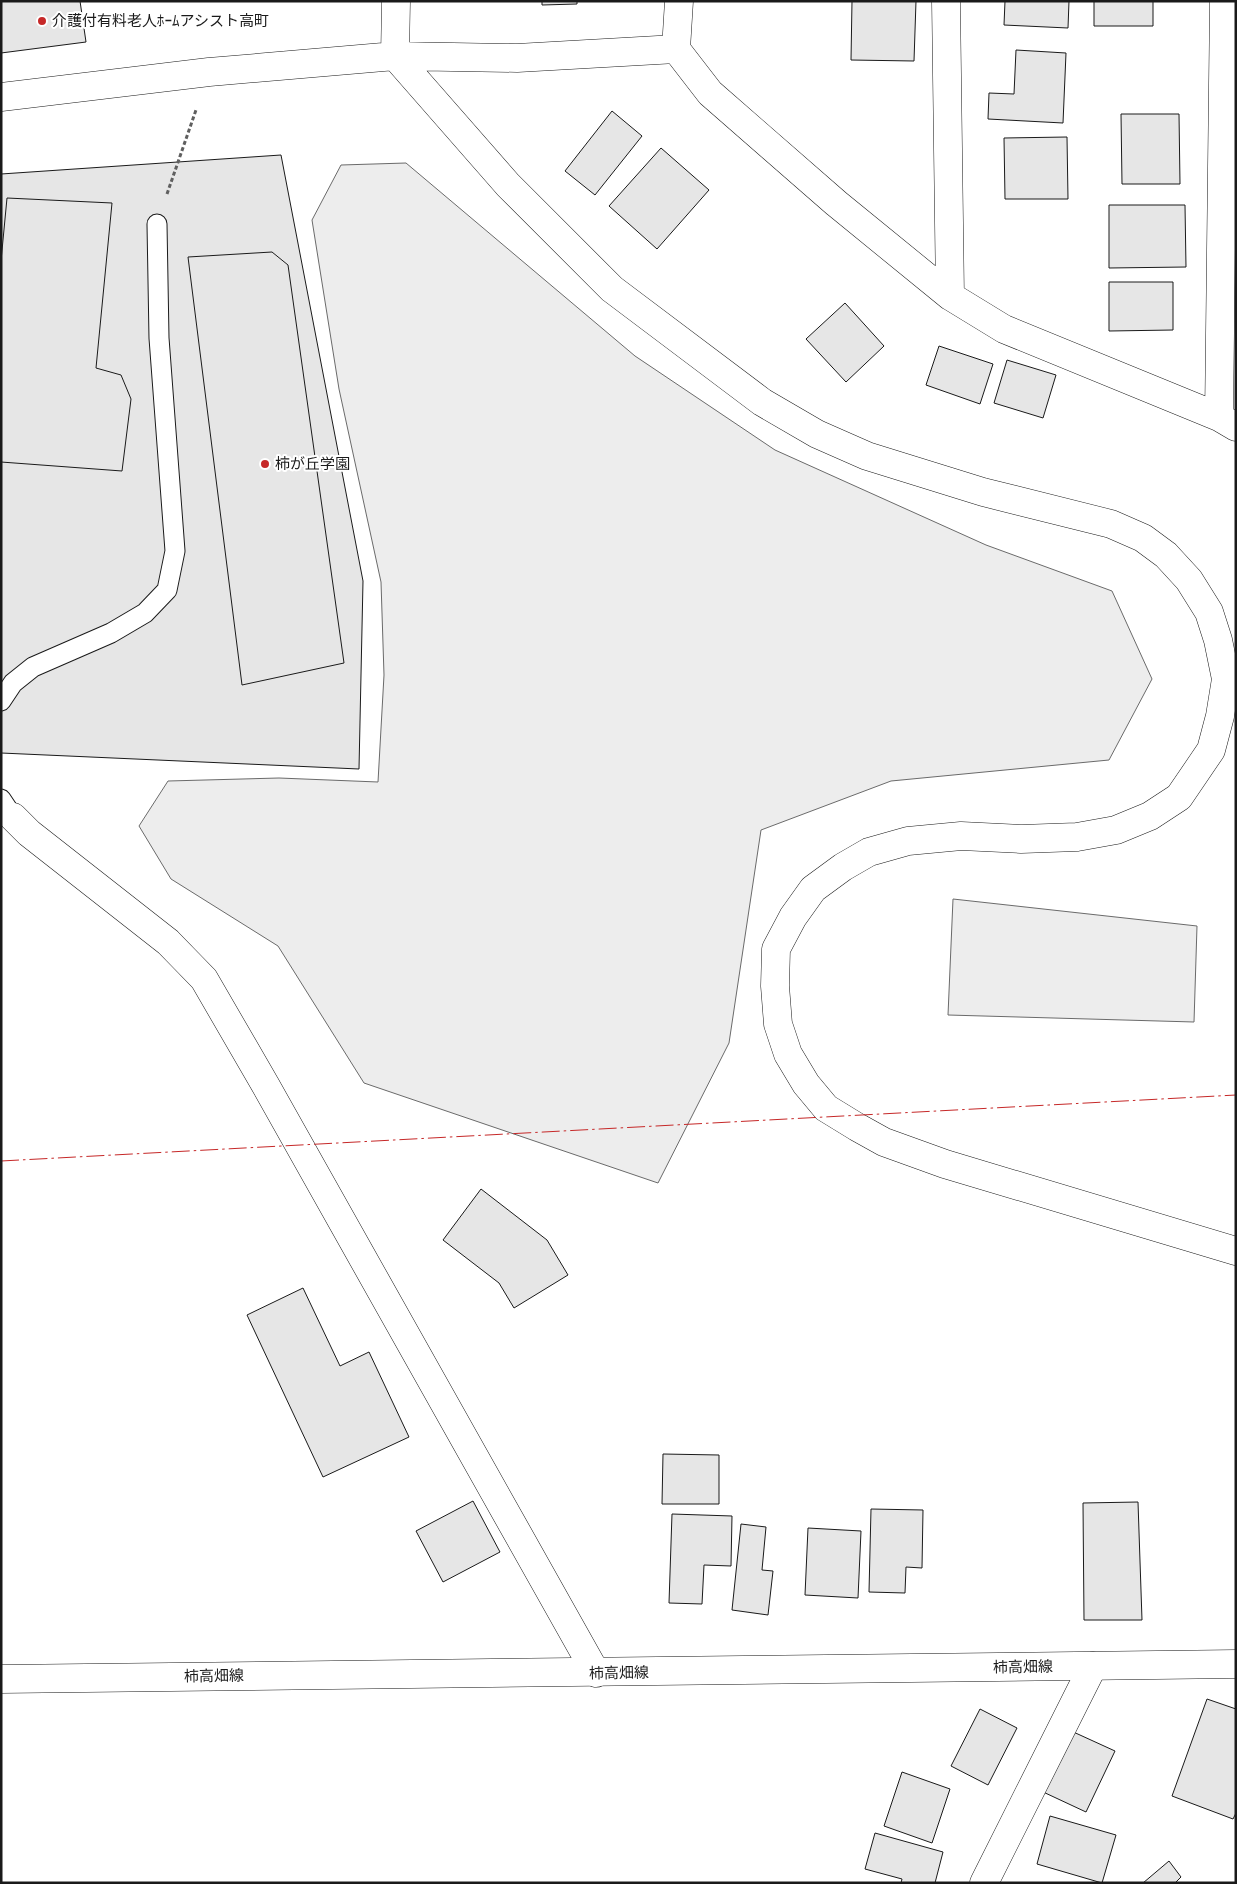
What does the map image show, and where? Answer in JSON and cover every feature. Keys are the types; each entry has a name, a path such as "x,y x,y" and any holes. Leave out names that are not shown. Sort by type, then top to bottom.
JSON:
{"street":[{"path":"396,1 395,56 508,186 612,288 762,402 818,434 867,456 983,492 1111,524 1143,538 1166,555 1189,580 1209,612 1218,640 1226,679 1220,716 1210,750 1180,797 1150,816 1116,830 1067,837 1021,839 952,837 908,841 869,852 843,867 813,889 793,917 776,949 778,1024 788,1054 806,1084 826,1108 884,1142 945,1164 1236,1251"},
{"path":"679,1 676,49 710,92 836,203 950,296 1004,329 1228,422 1224,1"},
{"path":"946,1 950,296"},
{"path":"1,97 209,72 395,56 517,58 676,49"},
{"path":"7,808 29,833 168,942 204,979 271,1094 596,1673"},
{"name":"柿高畑線","path":"1,1679 1236,1664"},
{"path":"984,1883 1093,1666"}],"lane":[{"path":"1,701 13,683 33,667 112,633 144,613 167,590 175,551 159,338 157,224"}],"path":[{"path":"157,224 209,72"}],"shaded area":[{"path":"406,163 635,356 775,450 986,545 1112,591 1152,679 1109,760 891,781 761,830 729,1043 658,1183 364,1083 278,946 171,879 139,826 168,781 279,778 378,782 384,675 381,582 339,389 312,220 341,165"},
{"path":"953,899 1197,926 1194,1022 948,1015"}],"building":[{"name":"介護付有料老人ﾎｰﾑアシスト高町","path":"1,1 80,1 86,42 1,53"},
{"path":"542,1 577,1 577,4 542,5"},
{"path":"852,1 916,1 914,61 851,60"},
{"path":"1005,1 1069,1 1068,28 1004,25"},
{"path":"1094,1 1153,1 1153,26 1094,26"},
{"path":"1016,50 1066,53 1063,123 988,119 989,93 1014,94"},
{"path":"612,111 642,136 595,195 565,171"},
{"path":"1121,114 1179,114 1180,184 1122,184"},
{"path":"1067,137 1068,199 1005,199 1004,138"},
{"path":"661,148 709,190 657,249 609,206"},
{"path":"281,155 363,581 359,769 1,753 1,174"},
{"path":"7,198 112,203 96,368 121,375 131,399 122,471 1,462 1,261"},
{"path":"1109,205 1185,205 1186,267 1109,268"},
{"name":"柿が丘学園","path":"272,252 288,265 344,663 242,685 188,257"},
{"path":"1109,282 1173,282 1173,330 1109,331"},
{"path":"845,303 884,346 846,382 806,339"},
{"path":"939,346 993,364 980,404 926,385"},
{"path":"1007,360 1056,375 1043,418 994,403"},
{"path":"481,1189 547,1240 568,1275 514,1308 499,1283 443,1240"},
{"path":"303,1288 340,1366 369,1352 409,1437 323,1477 247,1315"},
{"path":"663,1454 719,1455 719,1504 662,1504"},
{"path":"473,1501 500,1552 443,1582 416,1531"},
{"path":"1138,1502 1142,1620 1084,1620 1083,1503"},
{"path":"871,1509 923,1510 922,1568 906,1567 905,1593 869,1592"},
{"path":"672,1514 732,1516 731,1566 704,1565 702,1604 669,1603"},
{"path":"741,1524 766,1527 762,1570 773,1571 768,1615 732,1610"},
{"path":"808,1528 861,1531 858,1598 805,1595"},
{"path":"1207,1699 1236,1709 1236,1813 1233,1819 1172,1796"},
{"path":"980,1709 1017,1728 988,1785 951,1766"},
{"path":"1069,1730 1115,1751 1086,1812 1041,1791"},
{"path":"902,1772 950,1789 932,1843 884,1826"},
{"path":"1050,1816 1116,1835 1102,1883 1037,1864"},
{"path":"875,1833 943,1852 935,1883 901,1883 902,1879 865,1869"},
{"path":"1169,1861 1181,1877 1175,1883 1143,1883"}],"power":[{"path":"1,1161 1236,1095"}],"place":[{"name":"介護付有料老人ﾎｰﾑアシスト高町","path":"42,21"},
{"name":"柿が丘学園","path":"265,464"}]}
